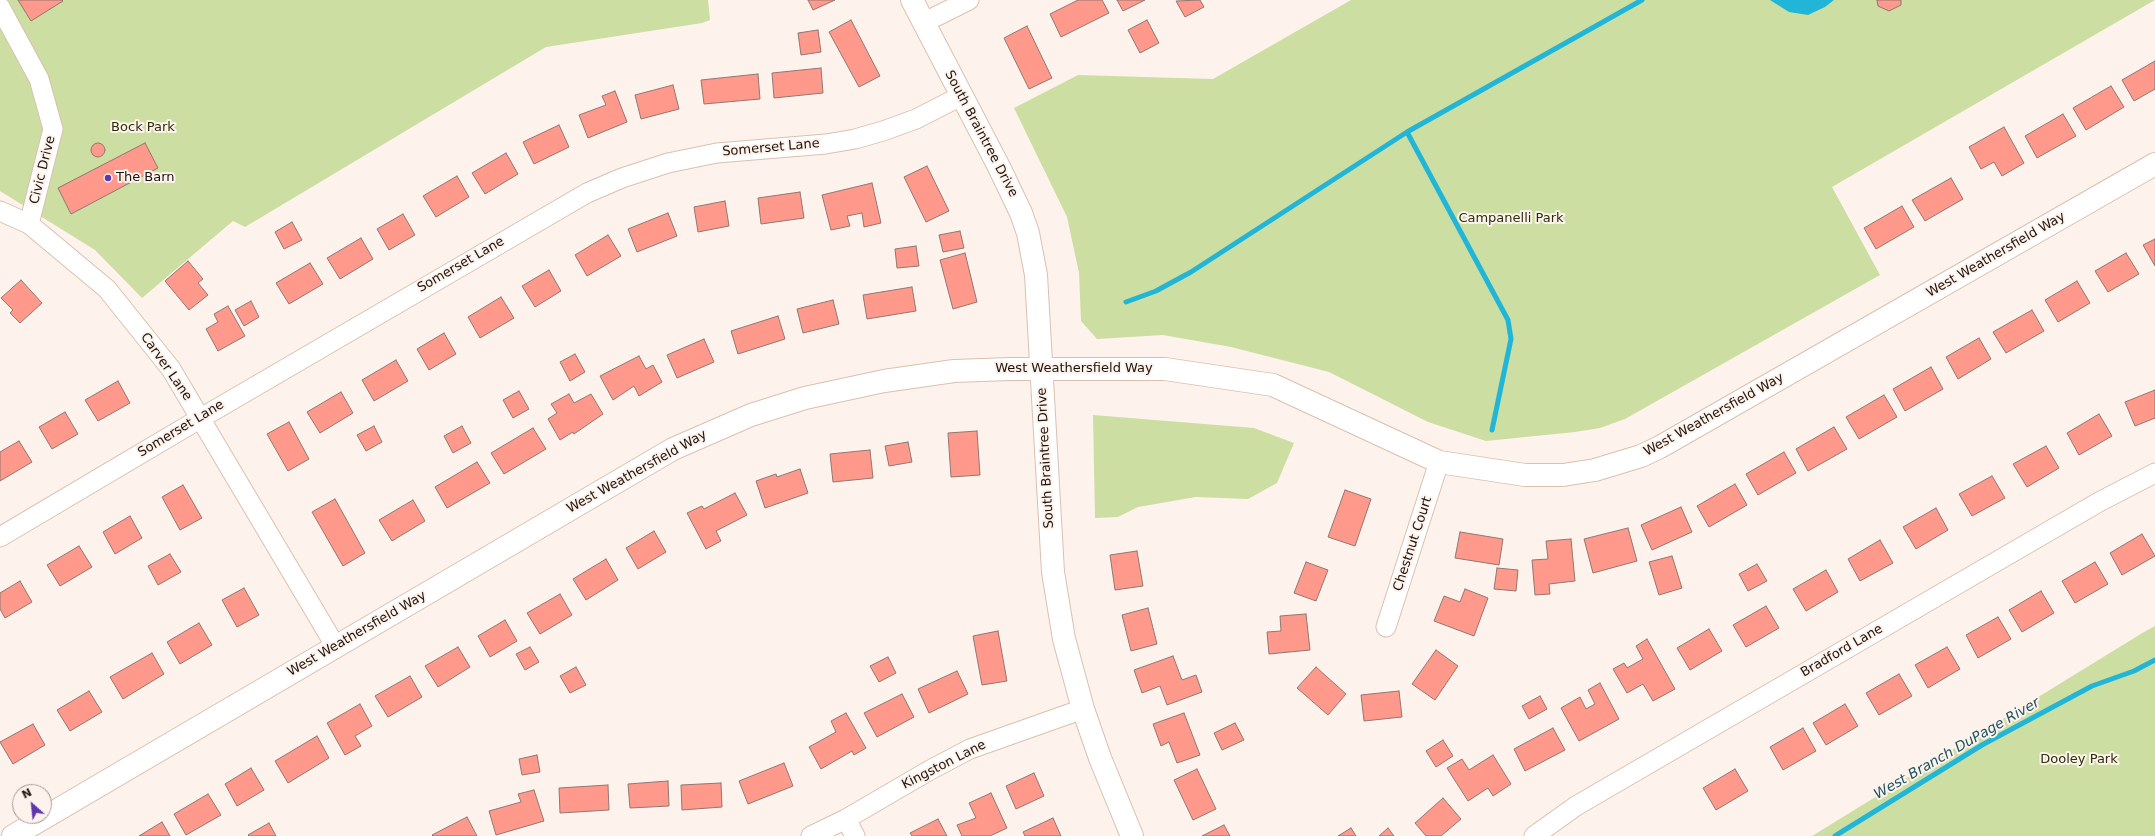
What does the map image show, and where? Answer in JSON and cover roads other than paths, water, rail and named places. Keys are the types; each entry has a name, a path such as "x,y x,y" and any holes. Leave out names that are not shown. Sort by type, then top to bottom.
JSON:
{"street":[{"name":"South Braintree Drive","path":"912,0 999,166 1028,233 1036,275 1053,572 1064,639 1083,709 1118,807 1132,836"},
{"path":"923,23 968,0"},
{"name":"Civic Drive","path":"0,7 39,79 53,129 29,224"},
{"name":"Somerset Lane","path":"0,537 587,193 622,178 668,163 717,153 826,144 855,139 916,119 961,96"},
{"name":"West Weathersfield Way","path":"12,836 673,449 750,415 805,398 884,381 962,371 1164,369 1273,385 1439,462 1525,475 1563,475 1595,470 1641,456 2155,164"},
{"name":"Carver Lane","path":"0,211 29,224 107,289 171,370 201,418 336,647"},
{"name":"Chestnut Court","path":"1386,627 1439,462"},
{"name":"Bradford Lane","path":"1534,836 1583,802 2099,502 2155,473"},
{"name":"Kingston Lane","path":"811,836 846,819 930,770 970,749 1083,709"},
{"path":"846,819 855,836"}],"water":[{"path":"1770,0 1834,0 1825,7 1808,15 1789,12"}],"waterway":[{"path":"1126,302 1156,291 1191,272 1407,132 1642,0"},
{"path":"1407,132 1508,320 1511,339 1492,430"},
{"name":"West Branch DuPage River","path":"1835,836 1982,745 2092,686 2134,671 2155,660"}],"place":[{"name":"The Barn","path":"108,178"}],"park label":[{"name":"Bock Park","path":"143,128"},
{"name":"Campanelli Park","path":"1511,219"},
{"name":"Dooley Park","path":"2079,760"}]}
